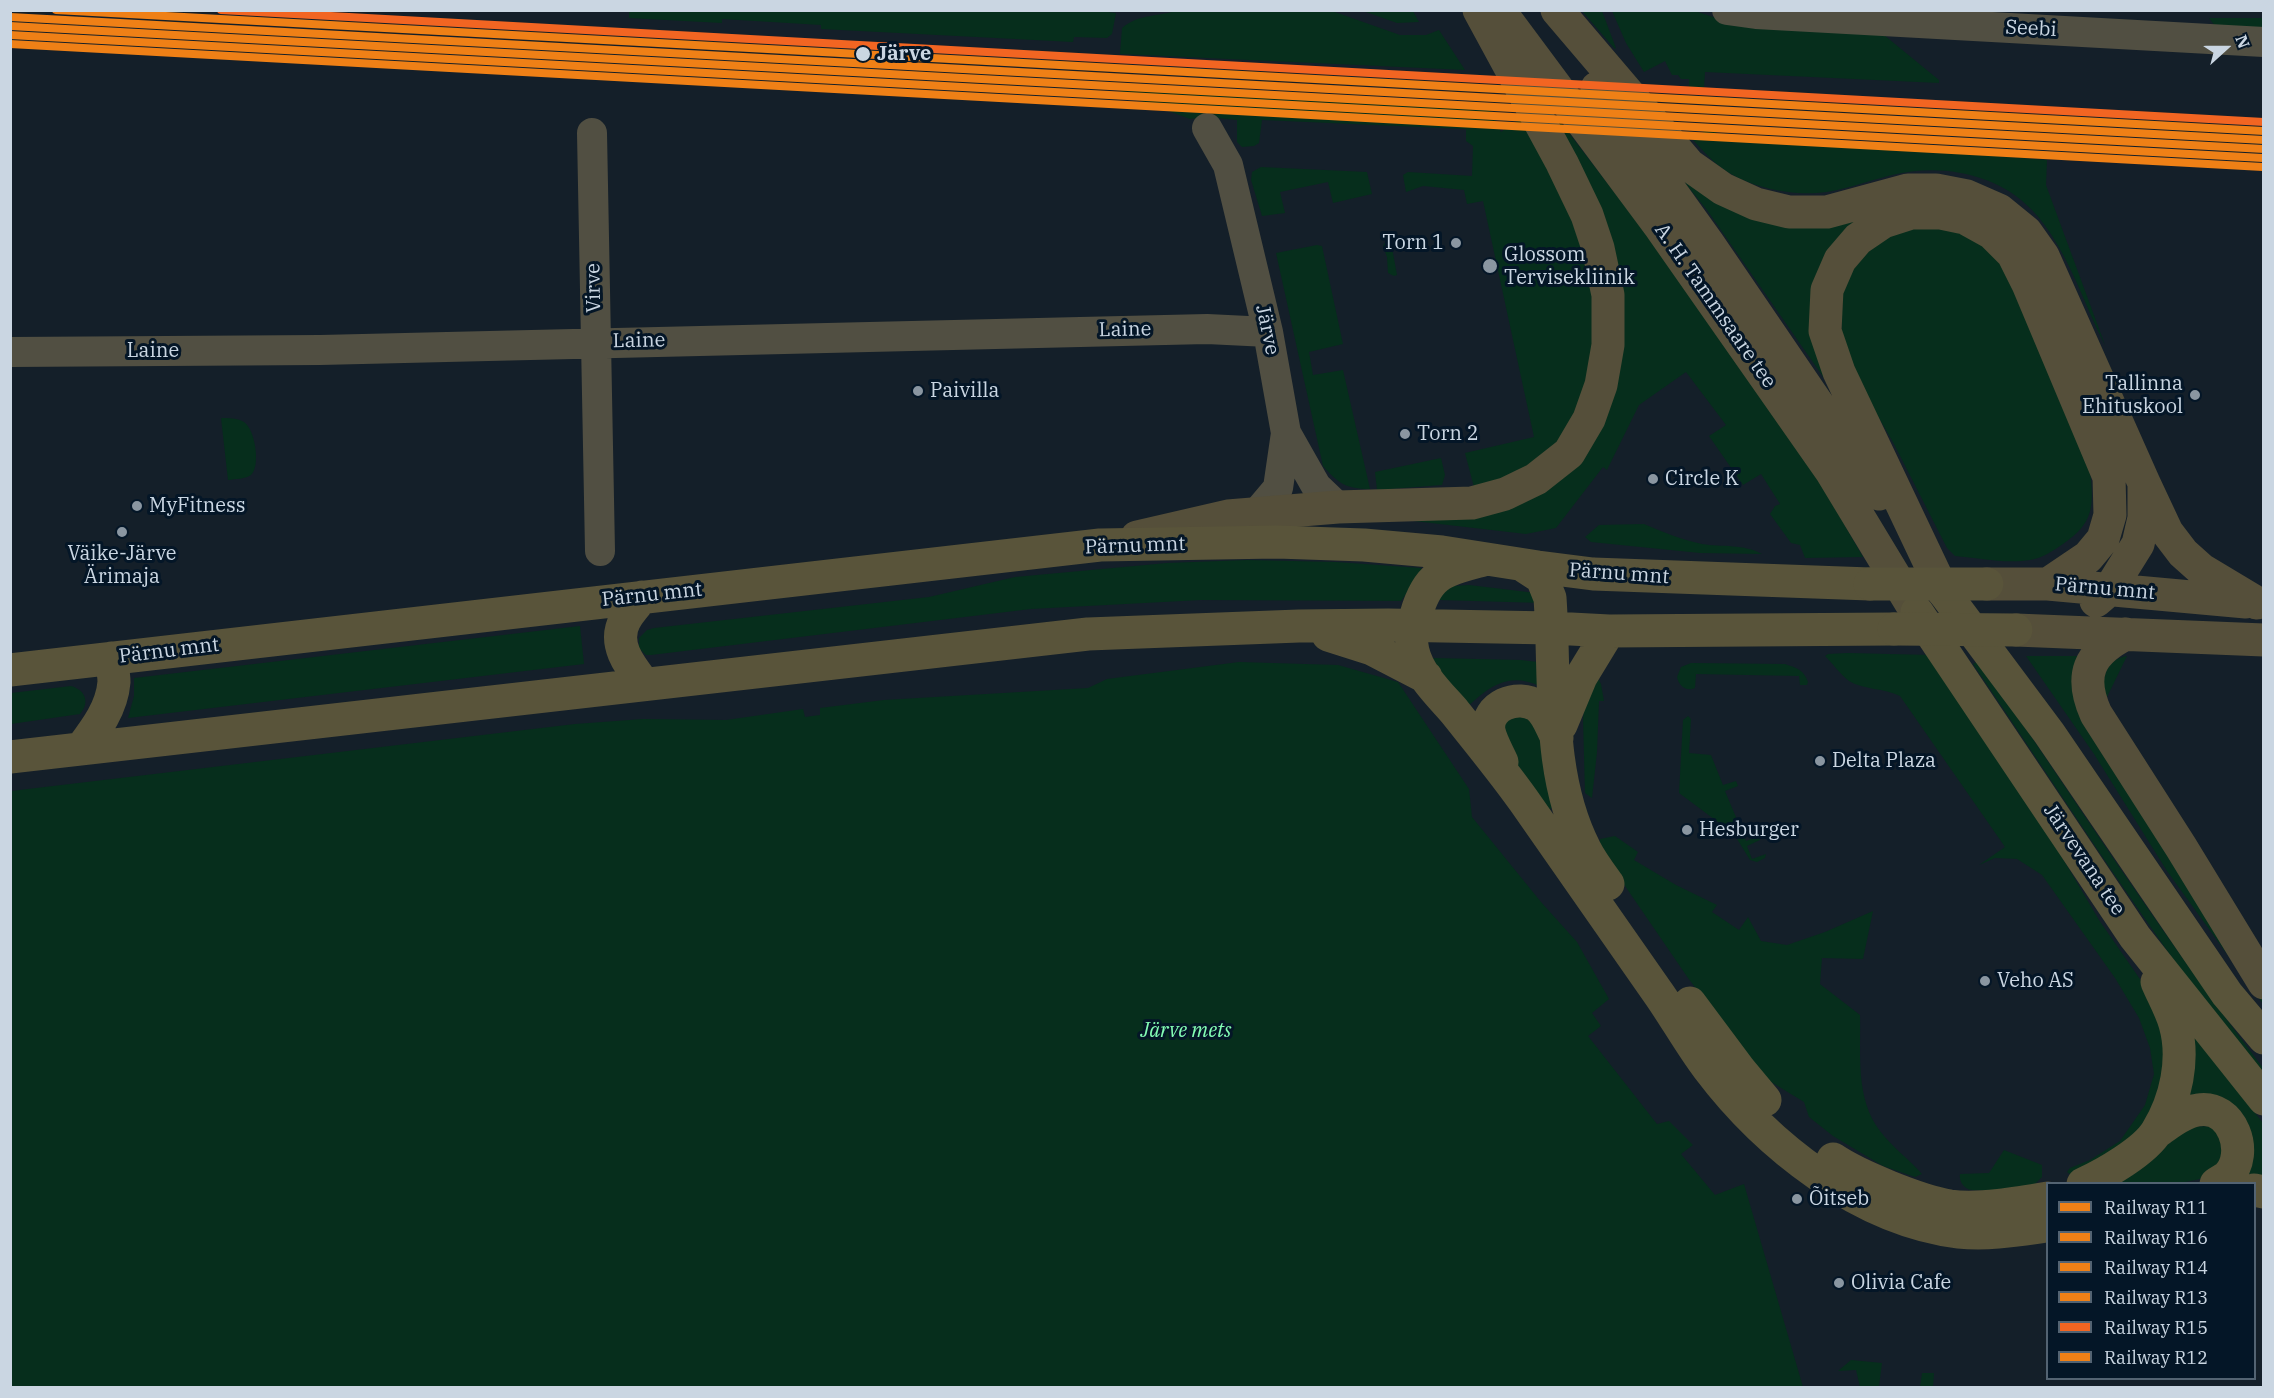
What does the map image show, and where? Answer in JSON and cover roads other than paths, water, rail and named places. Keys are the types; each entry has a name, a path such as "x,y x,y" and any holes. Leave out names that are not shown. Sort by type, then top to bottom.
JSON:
{"highway":[{"name":"Pärnu mnt","path":"10,670 1100,545 1277,542 1353,545 1442,552 1593,574 1870,584 1987,584"},
{"path":"2046,1198 1998,1206 1950,1206 1904,1192 1845,1167 1797,1133 1764,1099 1733,1061 1634,923 1585,850 1573,819 1564,785 1557,738 1551,598 1542,578 1506,561 1456,568 1437,576 1422,593 1413,625 1413,651 1426,677 1508,778 1708,1068 1759,1126 1818,1176 1875,1206 1921,1224 1960,1232 2005,1232 2046,1226"},
{"path":"1943,591 2049,733 2227,994 2264,1038"},
{"path":"642,597 624,621 620,644 627,663 644,684"},
{"path":"10,758 1088,634 1299,626 1413,625 1609,631 1905,621 2016,630"},
{"name":"Järvevana tee","path":"1905,621 2135,937 2264,1099"},
{"path":"1299,626 1372,649 1426,677"},
{"path":"1557,738 1574,690 1609,631"},
{"path":"81,749 98,727 107,708 114,682 111,658"},
{"path":"1508,778 1489,731 1492,714 1499,707 1516,700 1524,700 1536,705 1546,716 1557,738"},
{"path":"2135,937 2175,1025 2180,1055 2177,1081 2170,1104 2157,1132"},
{"path":"2087,1182 2125,1161 2157,1132 2183,1115 2199,1109 2216,1112 2231,1124 2238,1140 2238,1159 2228,1177 2219,1182"}],"main road":[{"path":"1100,545 1228,516 1338,507 1472,503 1515,489 1536,479 1569,453 1589,419 1601,385 1608,345 1608,295 1598,248 1587,215 1562,163 1479,10"},
{"name":"A. H. Tammsaare tee","path":"1499,10 1661,228 1824,461 1905,621"},
{"name":"A. H. Tammsaare tee","path":"1542,10 1790,362 1943,591"},
{"path":"1557,10 1689,165 1723,189 1756,204 1798,212 1827,212 1908,190 1936,190 1967,196 1999,210 2026,232 2048,266 2168,532 2183,554 2202,570 2260,603"},
{"path":"1943,591 1839,372 1825,331 1827,290 1840,260 1858,239 1883,222 1911,213 1941,213 1965,218 1992,233 2013,254 2028,284 2109,477 2110,515 2103,539 2088,557 2048,584"},
{"path":"2057,631 2110,589 2138,544 2144,518 2144,483"},
{"name":"Pärnu mnt","path":"1987,584 2048,584 2260,603"},
{"path":"2016,630 2264,640"},
{"path":"2126,634 2110,642 2098,653 2086,678 2088,695 2096,714 2264,983"}],"street":[{"name":"Seebi","path":"1727,10 1777,16 2264,42"},
{"name":"Järve","path":"1207,128 1228,165 1268,332 1286,433 1278,488 1256,514"},
{"name":"Virve","path":"592,133 600,551"},
{"name":"Laine","path":"10,352 320,350 1195,329 1268,332"},
{"name":"Järve","path":"1286,433 1316,486 1338,507"}],"rail line":[{"name":"R14","path":"56,10 2264,131"},
{"name":"R15","path":"221,10 2264,122"},
{"name":"R11","path":"10,17 2264,140"},
{"name":"R16","path":"10,26 2264,149"},
{"name":"R13","path":"10,35 2263,158"},
{"name":"R12","path":"10,44 2263,167"}],"place":[{"name":"Järve","path":"863,54"},
{"name":"Torn 1","path":"1456,243"},
{"name":"Glossom Tervisekliinik","path":"1490,266"},
{"name":"Paivilla","path":"918,391"},
{"name":"Tallinna Ehituskool","path":"2195,395"},
{"name":"Torn 2","path":"1405,434"},
{"name":"Circle K","path":"1653,479"},
{"name":"MyFitness","path":"137,506"},
{"name":"Väike-Järve Ärimaja","path":"122,532"},
{"name":"Delta Plaza","path":"1820,761"},
{"name":"Hesburger","path":"1687,830"},
{"name":"Veho AS","path":"1985,981"},
{"name":"Õitseb","path":"1797,1199"},
{"name":"Olivia Cafe","path":"1839,1283"}],"park label":[{"name":"Järve mets","path":"1186,1031"}]}
